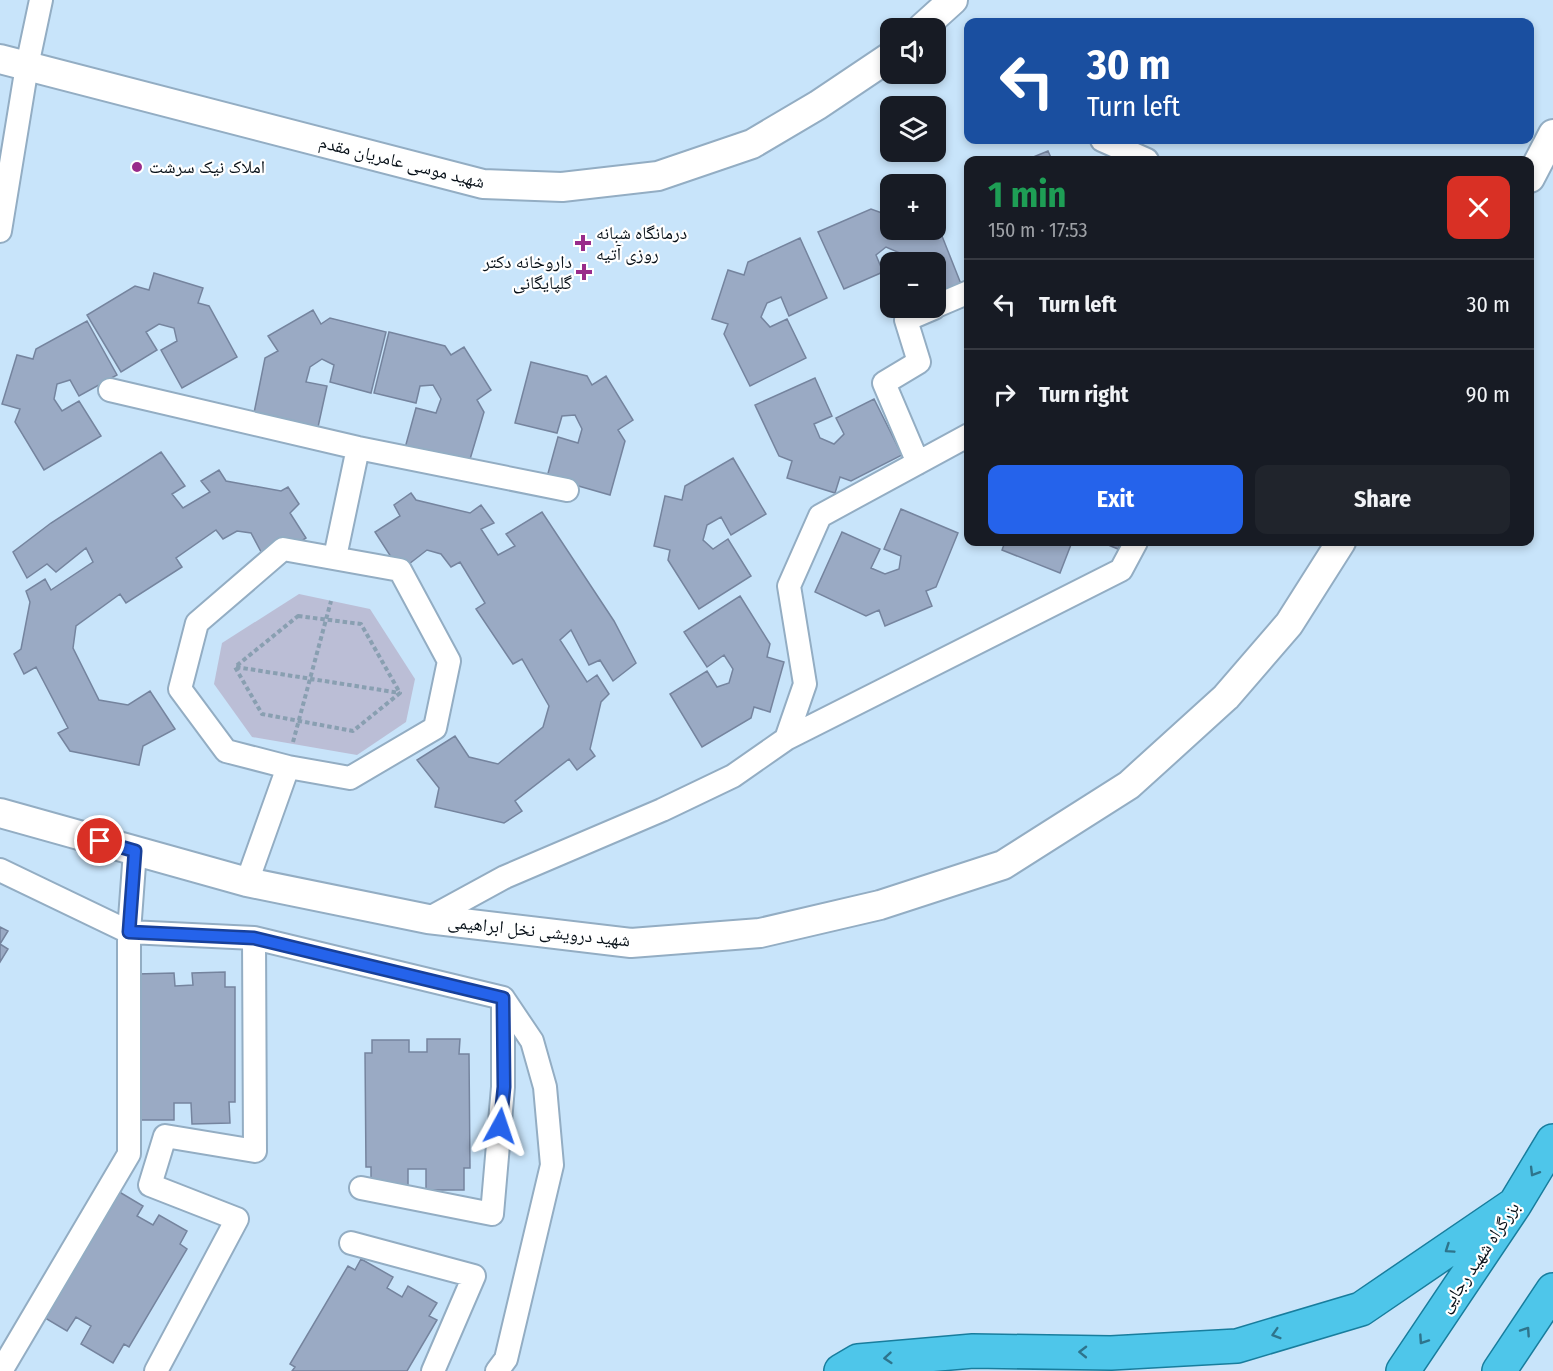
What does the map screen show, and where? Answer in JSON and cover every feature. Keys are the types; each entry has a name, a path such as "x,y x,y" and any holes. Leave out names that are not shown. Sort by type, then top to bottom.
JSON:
{"highway":[{"name":"بزرگراه شهید رجایی","path":"1402,1371 1515,1204 1553,1141"},
{"path":"841,1371 858,1361 973,1351 1111,1353 1237,1346 1361,1309 1515,1204"},
{"path":"1498,1371 1553,1290"}],"street":[{"path":"0,231 27,66 41,0"},
{"path":"932,18 953,0"},
{"name":"شهید موسی عامریان مقدم","path":"0,59 483,184 562,187 658,176 752,144 818,105 880,63"},
{"path":"1534,170 1553,134"},
{"path":"1111,144 1138,156"},
{"path":"946,302 964,294"},
{"path":"910,318 906,320 919,362 884,383 918,463"},
{"path":"110,390 358,448 567,490"},
{"path":"786,740 805,684 789,586 820,516 964,438"},
{"path":"335,557 358,448"},
{"path":"428,919 505,877 662,810 733,776 786,740 1121,570 1134,546"},
{"name":"شهید درویشی نخل ابراهیمی","path":"0,813 247,882 428,919 631,943 760,933 880,905 1003,865 1129,785 1226,697 1289,624 1338,546"},
{"path":"284,549 400,570 449,661 435,728 350,778 288,768 225,751 180,689 197,623 284,549"},
{"path":"247,882 288,768"},
{"path":"1,1371 129,1154 129,932 135,851"},
{"path":"0,870 129,932 254,938 503,998 532,1041 545,1087 552,1165 506,1359 497,1371"},
{"path":"156,1371 237,1220 150,1185 165,1136 255,1151 254,938"},
{"path":"361,1188 492,1214 504,1087 503,998"},
{"path":"351,1243 474,1276 432,1371"}],"path":[{"path":"288,768 331,601"},
{"path":"235,667 298,616 361,624 400,693"},
{"path":"235,667 400,693"},
{"path":"235,667 262,714 353,731 400,693"}],"shaded area":[{"path":"299,594 370,609 415,679 406,722 357,755 252,737 214,684 222,643"}],"building":[{"path":"1048,151 1050,156 1036,156"},
{"path":"871,209 880,212 880,240 944,240 963,289 946,295 946,252 898,252 886,247 876,255 880,265 880,273 844,289 818,232"},
{"path":"800,238 827,298 789,316 781,297 767,303 761,317 770,327 787,319 806,358 750,386 724,334 728,324 712,319 728,270 744,275 748,262"},
{"path":"154,273 203,288 198,303 209,306 237,357 182,388 161,350 177,341 174,328 159,324 146,332 157,350 121,372 87,315 135,286 149,290"},
{"path":"313,310 321,324 330,318 386,332 371,393 330,382 334,365 322,359 310,367 306,382 327,386 318,427 254,413 265,358 278,351 268,336"},
{"path":"87,321 117,375 79,396 70,380 57,384 54,399 62,411 79,401 101,436 44,470 15,422 20,409 2,404 17,355 33,359 36,349"},
{"path":"389,332 445,346 451,355 464,347 491,390 477,400 484,412 468,466 405,448 416,408 436,413 441,399 433,385 420,386 416,403 374,393"},
{"path":"531,362 587,376 592,385 606,376 633,420 618,430 625,441 610,495 547,477 558,437 578,443 582,429 575,415 562,416 557,433 515,423"},
{"path":"815,378 832,416 814,424 820,438 834,444 844,434 836,418 874,399 902,455 851,481 840,477 835,493 787,478 792,461 779,456 755,405"},
{"path":"161,452 185,486 172,494 183,508 210,492 201,481 219,470 226,481 281,491 288,487 299,504 290,513 306,538 267,563 251,533 237,531 223,539 216,530 176,558 182,567 126,603 120,594 76,626 73,648 99,700 128,705 150,691 175,729 143,746 139,765 70,751 58,733 68,728 36,667 24,674 14,654 21,649 30,602 26,591 45,579 51,590 93,562 86,548 56,572 47,564 27,578 13,552 51,523"},
{"path":"733,458 766,514 731,535 721,517 707,525 703,540 713,549 728,539 751,576 699,609 668,560 670,550 654,546 665,496 682,500 685,486"},
{"path":"411,493 416,500 470,513 481,505 494,523 481,529 498,555 515,546 506,534 542,512 614,621 636,663 613,681 600,660 589,665 571,630 560,640 587,682 597,675 609,694 601,702 590,749 595,756 577,770 569,759 515,801 522,811 504,823 435,807 439,788 417,760 455,736 469,757 498,764 543,727 549,706 522,659 513,664 476,609 485,603 460,562 451,567 441,554 427,550 400,571 375,532 400,516 394,505"},
{"path":"901,509 958,533 936,587 926,591 932,606 885,626 879,610 866,616 815,592 842,532 880,549 871,568 885,574 899,569 901,556 884,549"},
{"path":"1004,546 1070,546 1060,573 1002,550"},
{"path":"740,596 770,644 767,657 784,662 770,712 754,707 751,718 702,747 670,694 707,671 717,687 729,683 733,669 724,655 707,667 684,632"},
{"path":"0,927 8,931 0,944"},
{"path":"0,944 8,949 0,962"},
{"path":"225,972 225,987 235,987 235,1102 229,1102 230,1123 192,1124 191,1103 174,1103 174,1120 137,1120 137,974 174,973 175,986 193,985 192,973"},
{"path":"427,1039 460,1039 459,1054 469,1054 470,1168 464,1168 464,1190 426,1190 426,1169 408,1169 408,1187 371,1187 371,1167 366,1167 365,1053 372,1053 372,1040 409,1040 409,1052 427,1052"},
{"path":"111,1187 143,1206 137,1216 153,1225 159,1215 187,1231 180,1244 187,1249 129,1347 124,1344 113,1363 81,1344 91,1326 76,1317 67,1331 35,1312"},
{"path":"361,1259 393,1277 387,1288 402,1297 408,1286 437,1303 429,1316 437,1320 407,1371 292,1371 295,1367 290,1364 348,1266 355,1270"}],"place":[{"name":"املاک نیک سرشت","path":"137,167"},
{"name":"درمانگاه شبانه روزی آتیه","path":"583,243"},
{"name":"داروخانه دکتر گلپایگانی","path":"584,272"}],"route":[{"path":"100,841 135,851 129,932 254,938 503,998 504,1087 500,1126"}]}
